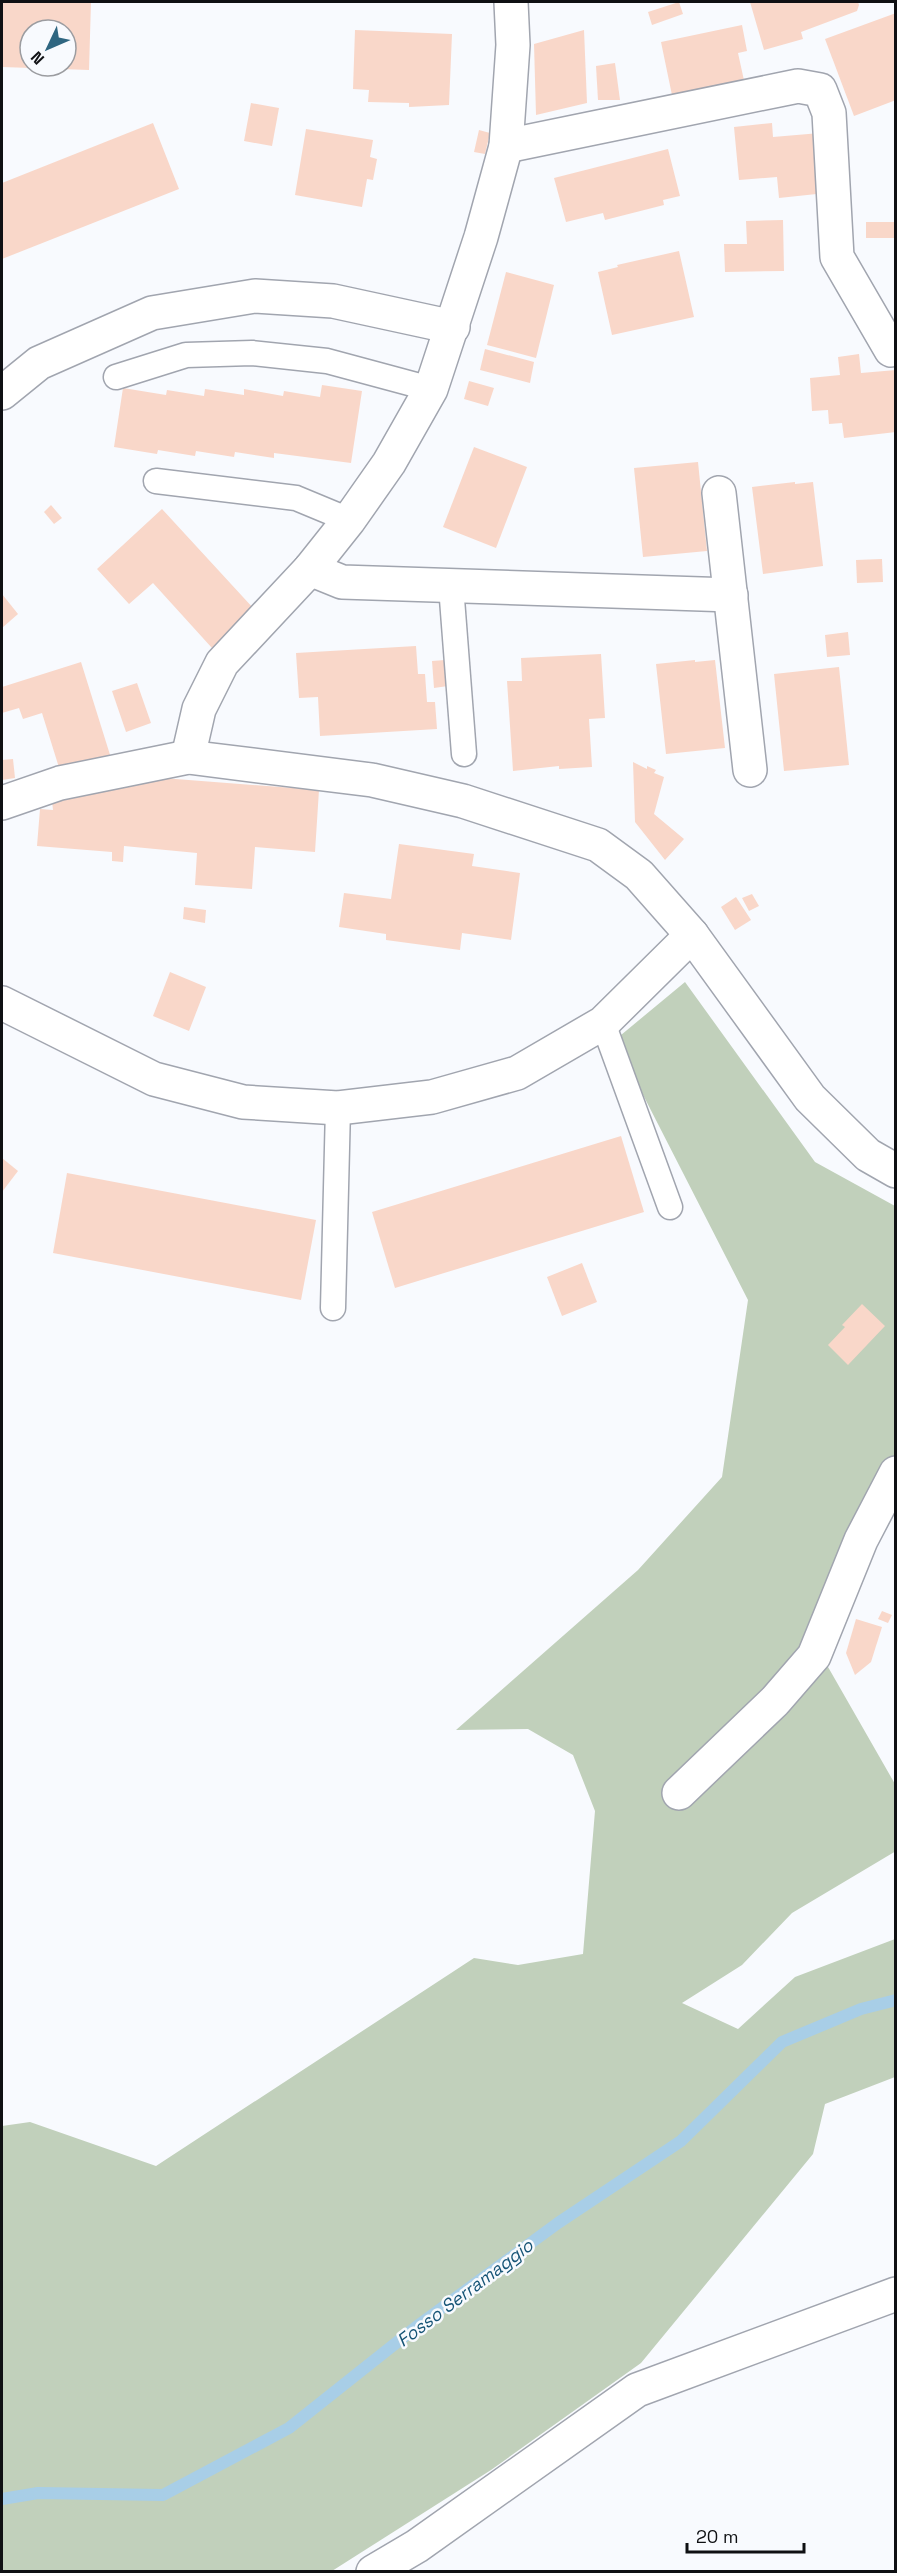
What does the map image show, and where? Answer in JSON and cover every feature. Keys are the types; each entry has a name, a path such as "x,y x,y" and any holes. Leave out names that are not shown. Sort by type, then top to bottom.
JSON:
{"street":[{"path":"188,757 199,710 222,663 310,569 349,520 389,463 431,389 481,237 506,146 513,45 511,2"},
{"path":"506,146 798,86 820,90 828,113 837,257 891,350"},
{"path":"2,393 39,363 152,313 255,296 333,301 453,327"},
{"path":"719,493 750,770"},
{"path":"310,569 342,582 731,595"},
{"path":"2,803 60,783 188,757 372,780 464,801 598,845 639,875 692,935 810,1098 868,1155 896,1171"},
{"path":"2,1004 154,1079 243,1102 338,1108 432,1097 517,1072 603,1023 692,935"},
{"path":"679,1793 775,1701 814,1656 861,1540 896,1473"},
{"path":"373,2571 417,2546 637,2390 896,2294"}],"lane":[{"path":"116,377 186,355 252,353 327,361 431,389"},
{"path":"156,481 296,498 349,520"},
{"path":"451,586 464,754"},
{"path":"603,1023 670,1207"},
{"path":"333,1308 338,1108"}],"green space":[{"path":"685,982 815,1162 895,1206 895,1454 864,1518 820,1653 895,1784 896,1851 792,1913 742,1965 682,2003 738,2029 795,1977 895,1939 895,2077 825,2104 813,2154 641,2363 491,2470 332,2571 2,2571 2,2126 30,2122 156,2166 474,1958 518,1965 583,1954 595,1811 573,1755 528,1729 456,1730 638,1570 722,1477 748,1300 615,1040"}],"building":[{"path":"2,2 91,2 89,70 78,70 78,18 18,18 18,68 2,67"},
{"path":"679,2 683,14 652,25 648,12"},
{"path":"750,2 858,2 859,5 857,11 801,32 803,39 764,50"},
{"path":"896,13 896,100 854,116 825,39"},
{"path":"742,25 747,51 738,53 745,85 673,100 661,42"},
{"path":"355,30 452,34 449,105 409,107 409,103 368,102 369,90 353,89"},
{"path":"584,30 587,103 536,115 534,44"},
{"path":"615,63 620,100 598,100 596,66"},
{"path":"251,103 279,108 272,146 244,141"},
{"path":"153,123 179,189 2,259 2,183"},
{"path":"772,123 773,137 820,133 826,193 779,198 777,177 739,180 734,127"},
{"path":"306,129 373,140 370,157 377,159 373,180 367,179 362,207 295,195"},
{"path":"479,130 490,133 485,154 474,152"},
{"path":"668,149 680,196 663,200 664,205 605,220 603,213 566,222 554,178"},
{"path":"783,220 784,271 725,272 724,244 747,244 746,221"},
{"path":"866,222 896,222 896,238 866,238"},
{"path":"679,251 694,317 612,335 598,272 618,267 617,265"},
{"path":"506,272 554,285 536,358 487,345"},
{"path":"485,349 534,362 530,383 480,370"},
{"path":"859,354 861,373 896,370 896,432 844,438 842,423 829,424 828,410 812,411 810,378 840,375 838,357"},
{"path":"469,381 494,388 488,406 464,399"},
{"path":"322,385 362,391 351,463 274,453 274,458 235,452 234,457 196,451 195,456 158,450 157,454 114,447 123,388 166,395 167,390 204,396 205,389 244,395 244,389 283,396 284,391 320,397"},
{"path":"474,447 527,467 496,548 443,527"},
{"path":"698,462 707,551 643,557 634,468"},
{"path":"795,482 795,484 813,482 823,566 763,574 752,487"},
{"path":"51,505 62,518 54,524 44,512"},
{"path":"162,509 254,609 212,648 153,583 129,604 97,569"},
{"path":"882,559 883,582 857,583 856,560"},
{"path":"2,594 18,614 2,628"},
{"path":"848,632 850,655 827,657 825,635"},
{"path":"416,646 418,674 425,674 427,702 435,702 437,729 320,736 318,697 299,698 296,653"},
{"path":"601,654 605,718 589,719 592,767 559,769 559,766 513,771 507,681 522,681 521,658"},
{"path":"445,660 448,686 434,688 432,661"},
{"path":"695,660 695,662 715,660 725,748 666,754 656,664"},
{"path":"81,662 111,758 61,774 42,713 23,719 19,708 2,713 2,687"},
{"path":"839,667 849,765 784,771 774,674"},
{"path":"137,683 151,723 126,732 112,691"},
{"path":"13,759 15,778 2,780 2,760"},
{"path":"633,762 647,769 647,766 656,770 654,773 664,777 654,814 684,839 665,860 635,822"},
{"path":"150,777 319,790 315,852 255,847 252,889 195,885 197,853 124,846 123,862 112,861 112,852 37,846 40,809 53,810 51,792"},
{"path":"399,844 474,854 472,866 520,873 511,940 462,933 460,950 386,940 386,934 339,927 344,893 391,899"},
{"path":"752,894 759,906 749,911 742,898"},
{"path":"736,897 751,920 735,930 721,907"},
{"path":"184,907 206,910 205,923 183,919"},
{"path":"170,972 206,987 189,1031 153,1016"},
{"path":"621,1136 644,1212 395,1288 372,1212"},
{"path":"2,1158 18,1171 2,1192"},
{"path":"67,1173 316,1220 301,1300 53,1253"},
{"path":"582,1263 597,1302 562,1316 547,1277"},
{"path":"862,1304 885,1326 848,1365 828,1345 845,1327 842,1325"},
{"path":"882,1611 892,1615 888,1623 878,1619"},
{"path":"856,1619 882,1627 871,1662 855,1675 846,1653"}],"waterway":[{"name":"Fosso Serramaggio","path":"2,2499 38,2493 163,2495 289,2428 420,2324 558,2223 681,2141 782,2042 861,2009 896,2000"}]}
